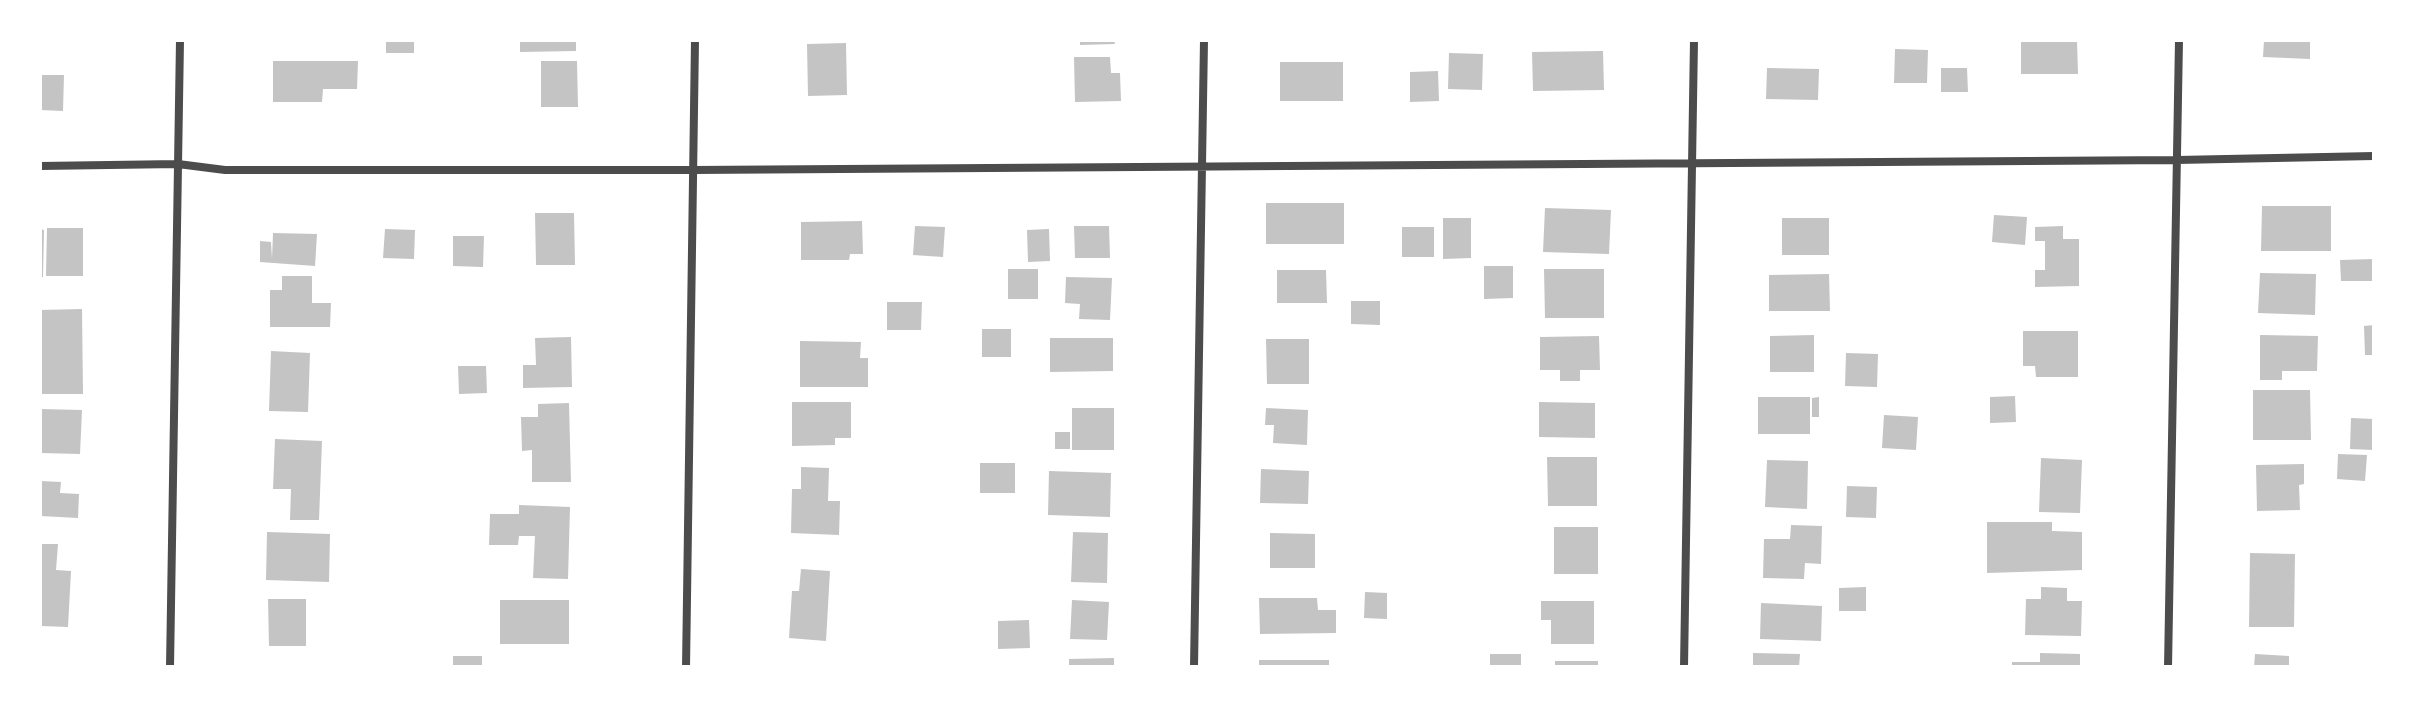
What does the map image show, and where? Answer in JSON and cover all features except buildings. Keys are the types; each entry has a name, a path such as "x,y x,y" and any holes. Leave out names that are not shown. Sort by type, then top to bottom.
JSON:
{"street":[{"path":"170,667 180,40"},
{"path":"686,667 695,40"},
{"path":"1194,667 1204,40"},
{"path":"1684,667 1694,40"},
{"path":"2168,667 2179,40"},
{"path":"40,166 178,164 225,170 693,170 2374,156"}]}
